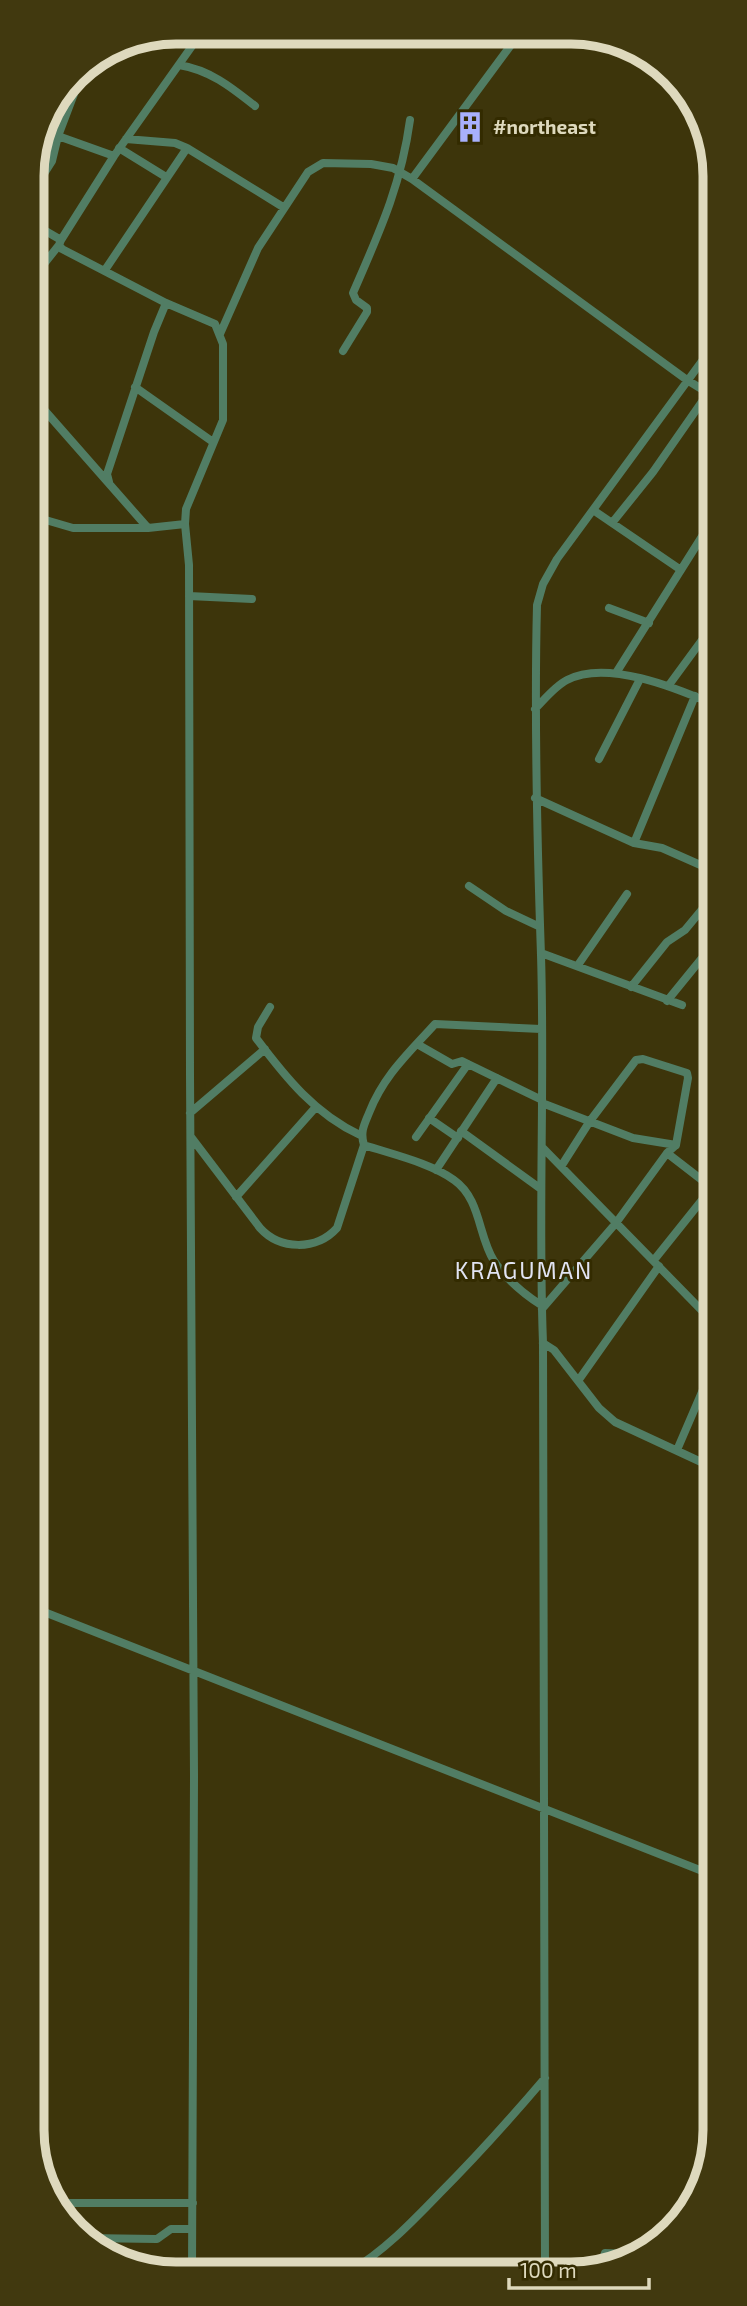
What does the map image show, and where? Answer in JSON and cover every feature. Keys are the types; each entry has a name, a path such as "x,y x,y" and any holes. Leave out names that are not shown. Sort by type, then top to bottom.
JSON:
{"street":[{"path":"44,264 60,243 125,139 194,44"},
{"path":"412,179 512,44"},
{"path":"179,65 198,68 218,78 256,106"},
{"path":"44,173 52,161 58,136 76,89"},
{"path":"343,351 367,312 367,308 356,300 353,293 388,212 401,172 410,120"},
{"path":"51,134 114,156"},
{"path":"125,139 175,144 187,148 283,206"},
{"path":"119,148 166,177"},
{"path":"105,270 187,148"},
{"path":"220,334 258,248 283,206 308,172 323,163 372,164 393,168 412,179 703,390"},
{"path":"44,232 60,243 62,249 166,303 215,324 223,344 223,420 186,509 185,524 189,565 192,2262"},
{"path":"109,484 107,474 166,303"},
{"path":"545,2262 542,1101 535,709 537,605 549,572 703,359"},
{"path":"135,387 213,442"},
{"path":"612,523 703,406"},
{"path":"44,410 148,528"},
{"path":"593,510 681,569"},
{"path":"44,520 73,528 148,528 185,524"},
{"path":"616,673 703,535"},
{"path":"189,596 252,599"},
{"path":"609,608 649,623"},
{"path":"669,685 703,638"},
{"path":"535,709 567,680 601,673 616,673 669,685 703,700"},
{"path":"599,759 640,678"},
{"path":"634,843 695,696"},
{"path":"536,798 634,843 662,848 703,866"},
{"path":"469,886 506,911 538,926"},
{"path":"578,965 626,894"},
{"path":"631,987 667,942 685,930 703,908"},
{"path":"541,953 682,1005"},
{"path":"667,1001 703,957"},
{"path":"191,1137 270,1238 282,1244 300,1245 330,1236 337,1228 364,1145 360,1135 330,1120 315,1108 256,1038 270,1007"},
{"path":"360,1135 377,1093 391,1071 435,1024 541,1029"},
{"path":"417,1044 452,1064 462,1061 468,1063 542,1101 633,1138 676,1145"},
{"path":"190,1113 265,1049"},
{"path":"542,1307 616,1223 667,1153 676,1145 687,1073 643,1059 636,1060 590,1121 562,1166"},
{"path":"416,1137 468,1063"},
{"path":"436,1170 496,1078"},
{"path":"236,1197 315,1108"},
{"path":"429,1118 541,1189"},
{"path":"364,1145 436,1170 455,1180 473,1205 494,1260 519,1288 542,1307"},
{"path":"542,1147 703,1312"},
{"path":"667,1153 703,1179"},
{"path":"578,1381 656,1263 703,1198"},
{"path":"543,1343 554,1350 599,1408 615,1422 703,1463"},
{"path":"677,1450 703,1390"},
{"path":"44,1612 703,1871"},
{"path":"365,2262 391,2241 490,2143 545,2078"},
{"path":"65,2203 193,2203"},
{"path":"100,2238 157,2239 171,2229 192,2229"},
{"path":"603,2258 605,2253 618,2254"}],"place":[{"name":"#northeast","path":"470,127"}],"district":[{"name":"KRAGUMAN","path":"524,1271"}]}
